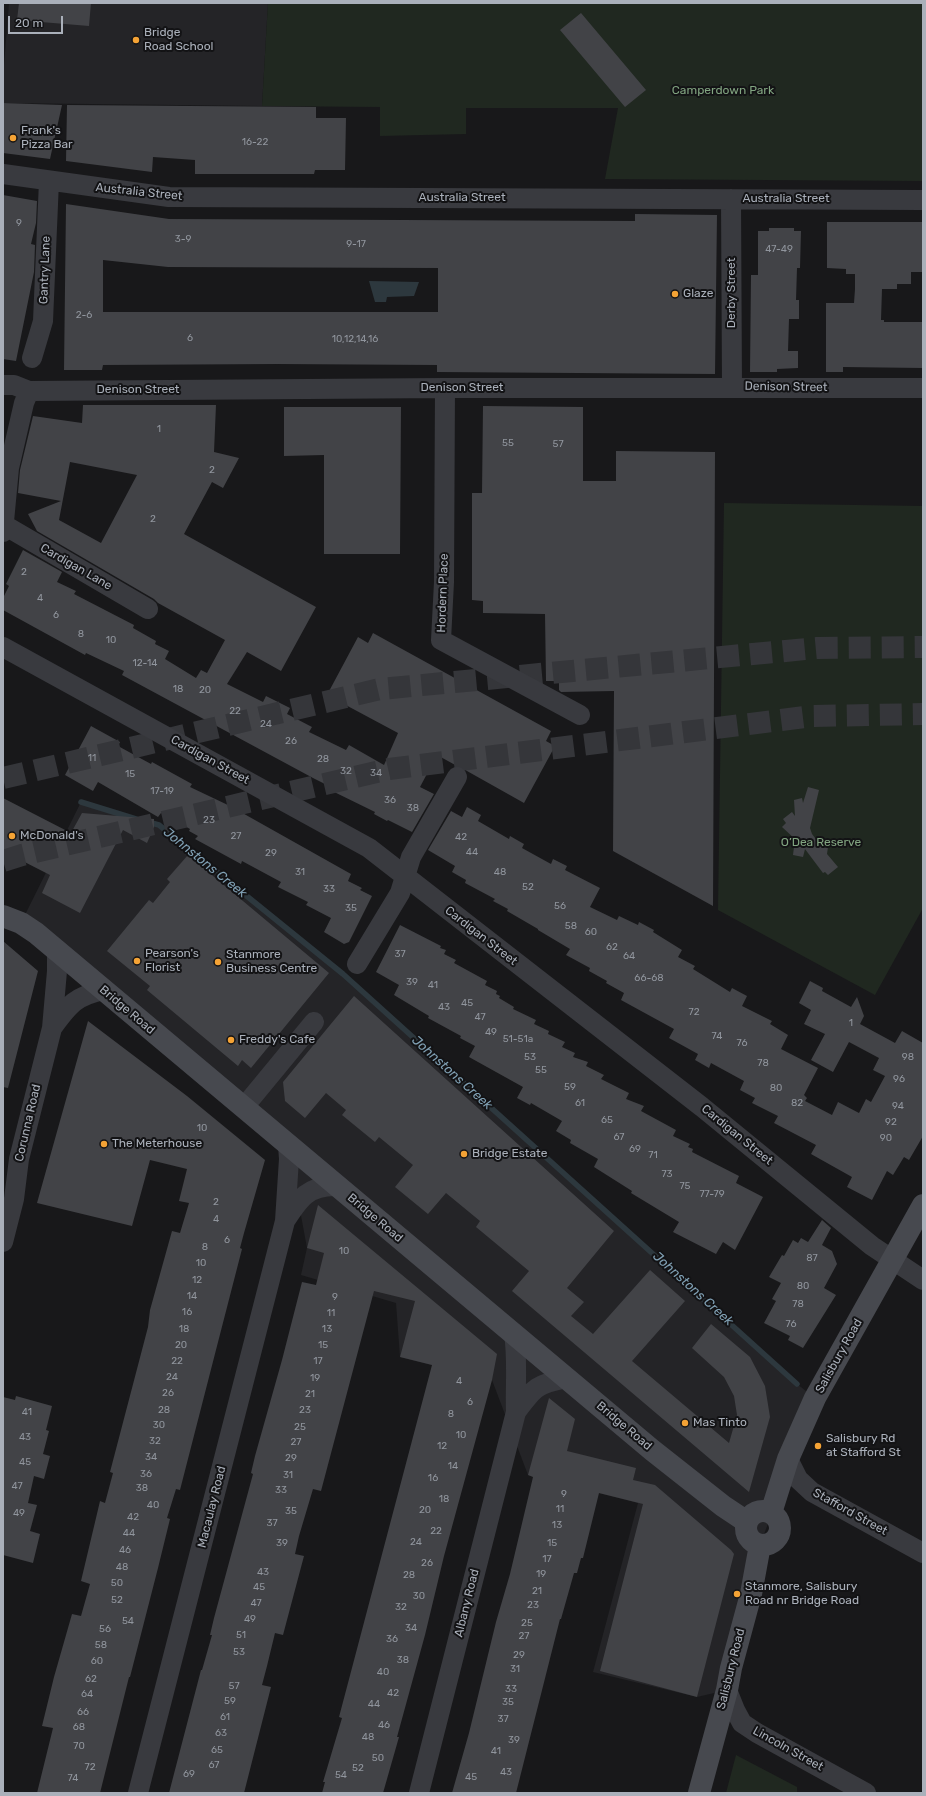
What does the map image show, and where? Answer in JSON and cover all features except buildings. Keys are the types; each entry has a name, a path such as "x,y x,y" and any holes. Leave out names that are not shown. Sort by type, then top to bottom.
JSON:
{"main road":[{"name":"Bridge Road","path":"3,916 20,923 57,951 652,1450 723,1506 747,1522"},
{"name":"Salisbury Road","path":"771,1513 788,1459 816,1398 923,1205"},
{"path":"762,1511 771,1513 779,1522 779,1534 771,1543 760,1545 748,1537 746,1527 747,1522 753,1514 757,1512 762,1511"},
{"name":"Salisbury Road","path":"699,1793 751,1594 760,1545"}],"street":[{"name":"Australia Street","path":"3,174 170,197 923,200"},
{"name":"Gantry Lane","path":"32,358 43,321 49,181"},
{"name":"Derby Street","path":"731,199 732,387"},
{"name":"Denison Street","path":"3,385 14,385 29,391 732,387 923,388"},
{"name":"Hordern Place","path":"446,388 442,640 580,716"},
{"path":"4,529 9,468 24,403 29,391"},
{"name":"Cardigan Lane","path":"4,529 148,609"},
{"name":"Cardigan Street","path":"3,647 369,848 702,1107 787,1176 805,1193 872,1246 923,1280"},
{"path":"357,964 400,894 411,857 457,777"},
{"name":"Corunna Road","path":"3,1242 14,1199 22,1144 52,1028 57,971 57,951"},
{"name":"Corunna Road","path":"52,1028 77,999 89,993 104,990"},
{"path":"244,1107 314,1022"},
{"name":"Macaulay Road","path":"138,1793 285,1221 289,1159 288,1145"},
{"name":"Macaulay Road","path":"285,1221 296,1204 307,1192 326,1185 337,1186"},
{"name":"Albany Road","path":"419,1793 516,1412 515,1390 517,1368 514,1334"},
{"name":"Albany Road","path":"516,1412 531,1393 539,1386 566,1378"},
{"name":"Stafford Street","path":"788,1459 798,1479 812,1492 923,1553"},
{"name":"Lincoln Street","path":"727,1690 742,1723 757,1733 866,1793"}],"shaded area":[{"name":"Bridge Road School","path":"9,3 268,3 262,106 3,103 3,77"},
{"path":"369,281 419,282 414,296 387,297 386,302 375,302"},
{"path":"81,802 159,825 343,974 797,1384 815,1398 760,1545 727,1690 697,1697 593,1672 638,1503 528,1475 492,1380 400,1357 396,1303 301,1275 307,1248 288,1145 21,923"}],"green space":[{"name":"Camperdown Park","path":"268,3 923,3 923,181 605,179 618,108 466,108 466,134 380,136 380,107 262,106"},
{"name":"O’Dea Reserve","path":"724,503 923,506 923,908 875,995 718,910"},
{"path":"736,1755 797,1787 797,1793 726,1793"}],"waterway":[{"name":"Johnstons Creek","path":"81,802 136,819"},
{"name":"Johnstons Creek","path":"148,822 159,825 343,974 797,1384"}],"tunnel":[{"path":"3,778 380,689 817,648 923,647"},
{"path":"3,861 22,855 389,769 813,716 923,714"}],"place":[{"name":"Bridge Road School","path":"136,40"},
{"name":"Frank's Pizza Bar","path":"13,138"},
{"name":"Glaze","path":"675,294"},
{"name":"McDonald's","path":"12,836"},
{"name":"Pearson's Florist","path":"137,961"},
{"name":"Stanmore Business Centre","path":"218,962"},
{"name":"Freddy's Cafe","path":"231,1040"},
{"name":"The Meterhouse","path":"104,1144"},
{"name":"Bridge Estate","path":"464,1154"},
{"name":"Mas Tinto","path":"685,1423"},
{"name":"Salisbury Rd at Stafford St","path":"818,1446"},
{"name":"Stanmore, Salisbury Road nr Bridge Road","path":"737,1594"}]}
